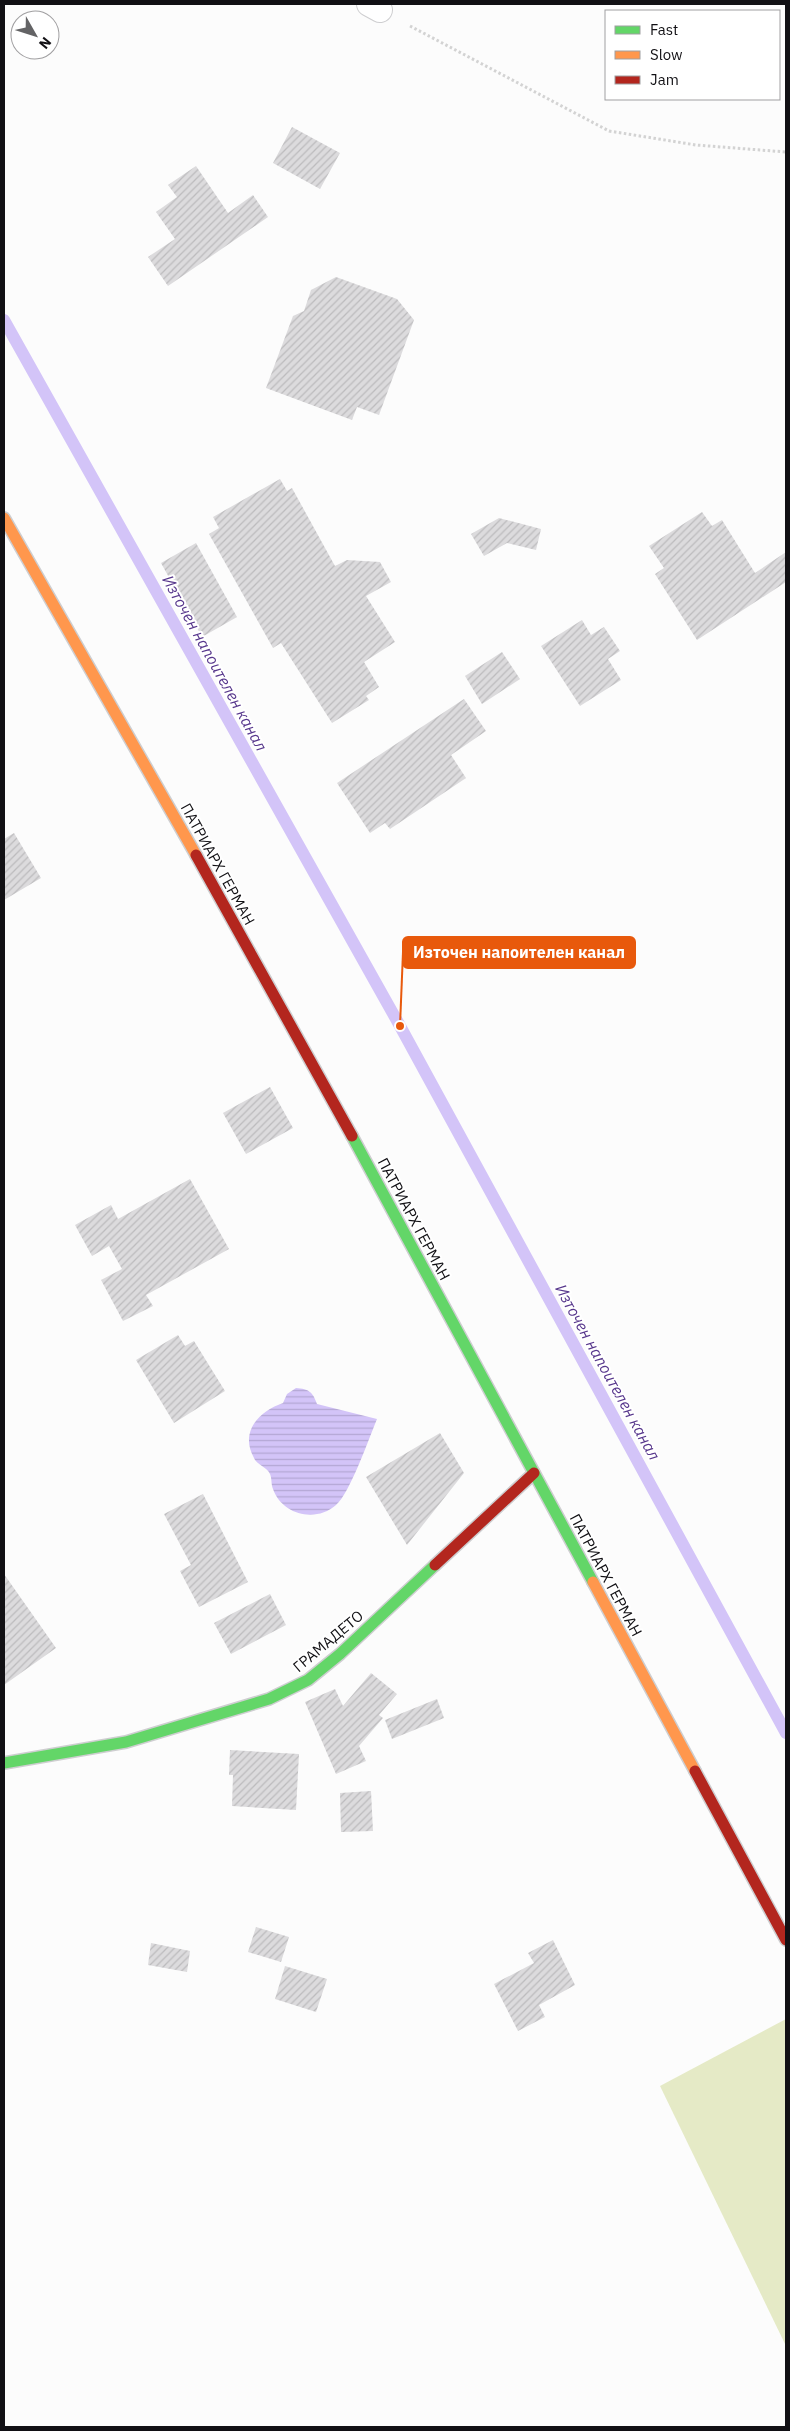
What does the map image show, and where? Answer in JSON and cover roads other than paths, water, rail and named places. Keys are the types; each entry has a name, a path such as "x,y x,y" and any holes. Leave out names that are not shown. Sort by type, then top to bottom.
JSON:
{"street":[{"name":"ПАТРИАРХ ГЕРМАН","path":"4,518 304,1046 786,1940"},
{"name":"ГРАМАДЕТО","path":"4,1763 126,1742 269,1699 308,1680 340,1654 534,1473"}],"waterway":[{"name":"Източен напоителен канал","path":"4,320 400,1026 786,1733"}],"place":[{"name":"Източен напоителен канал","path":"400,1026"}]}
